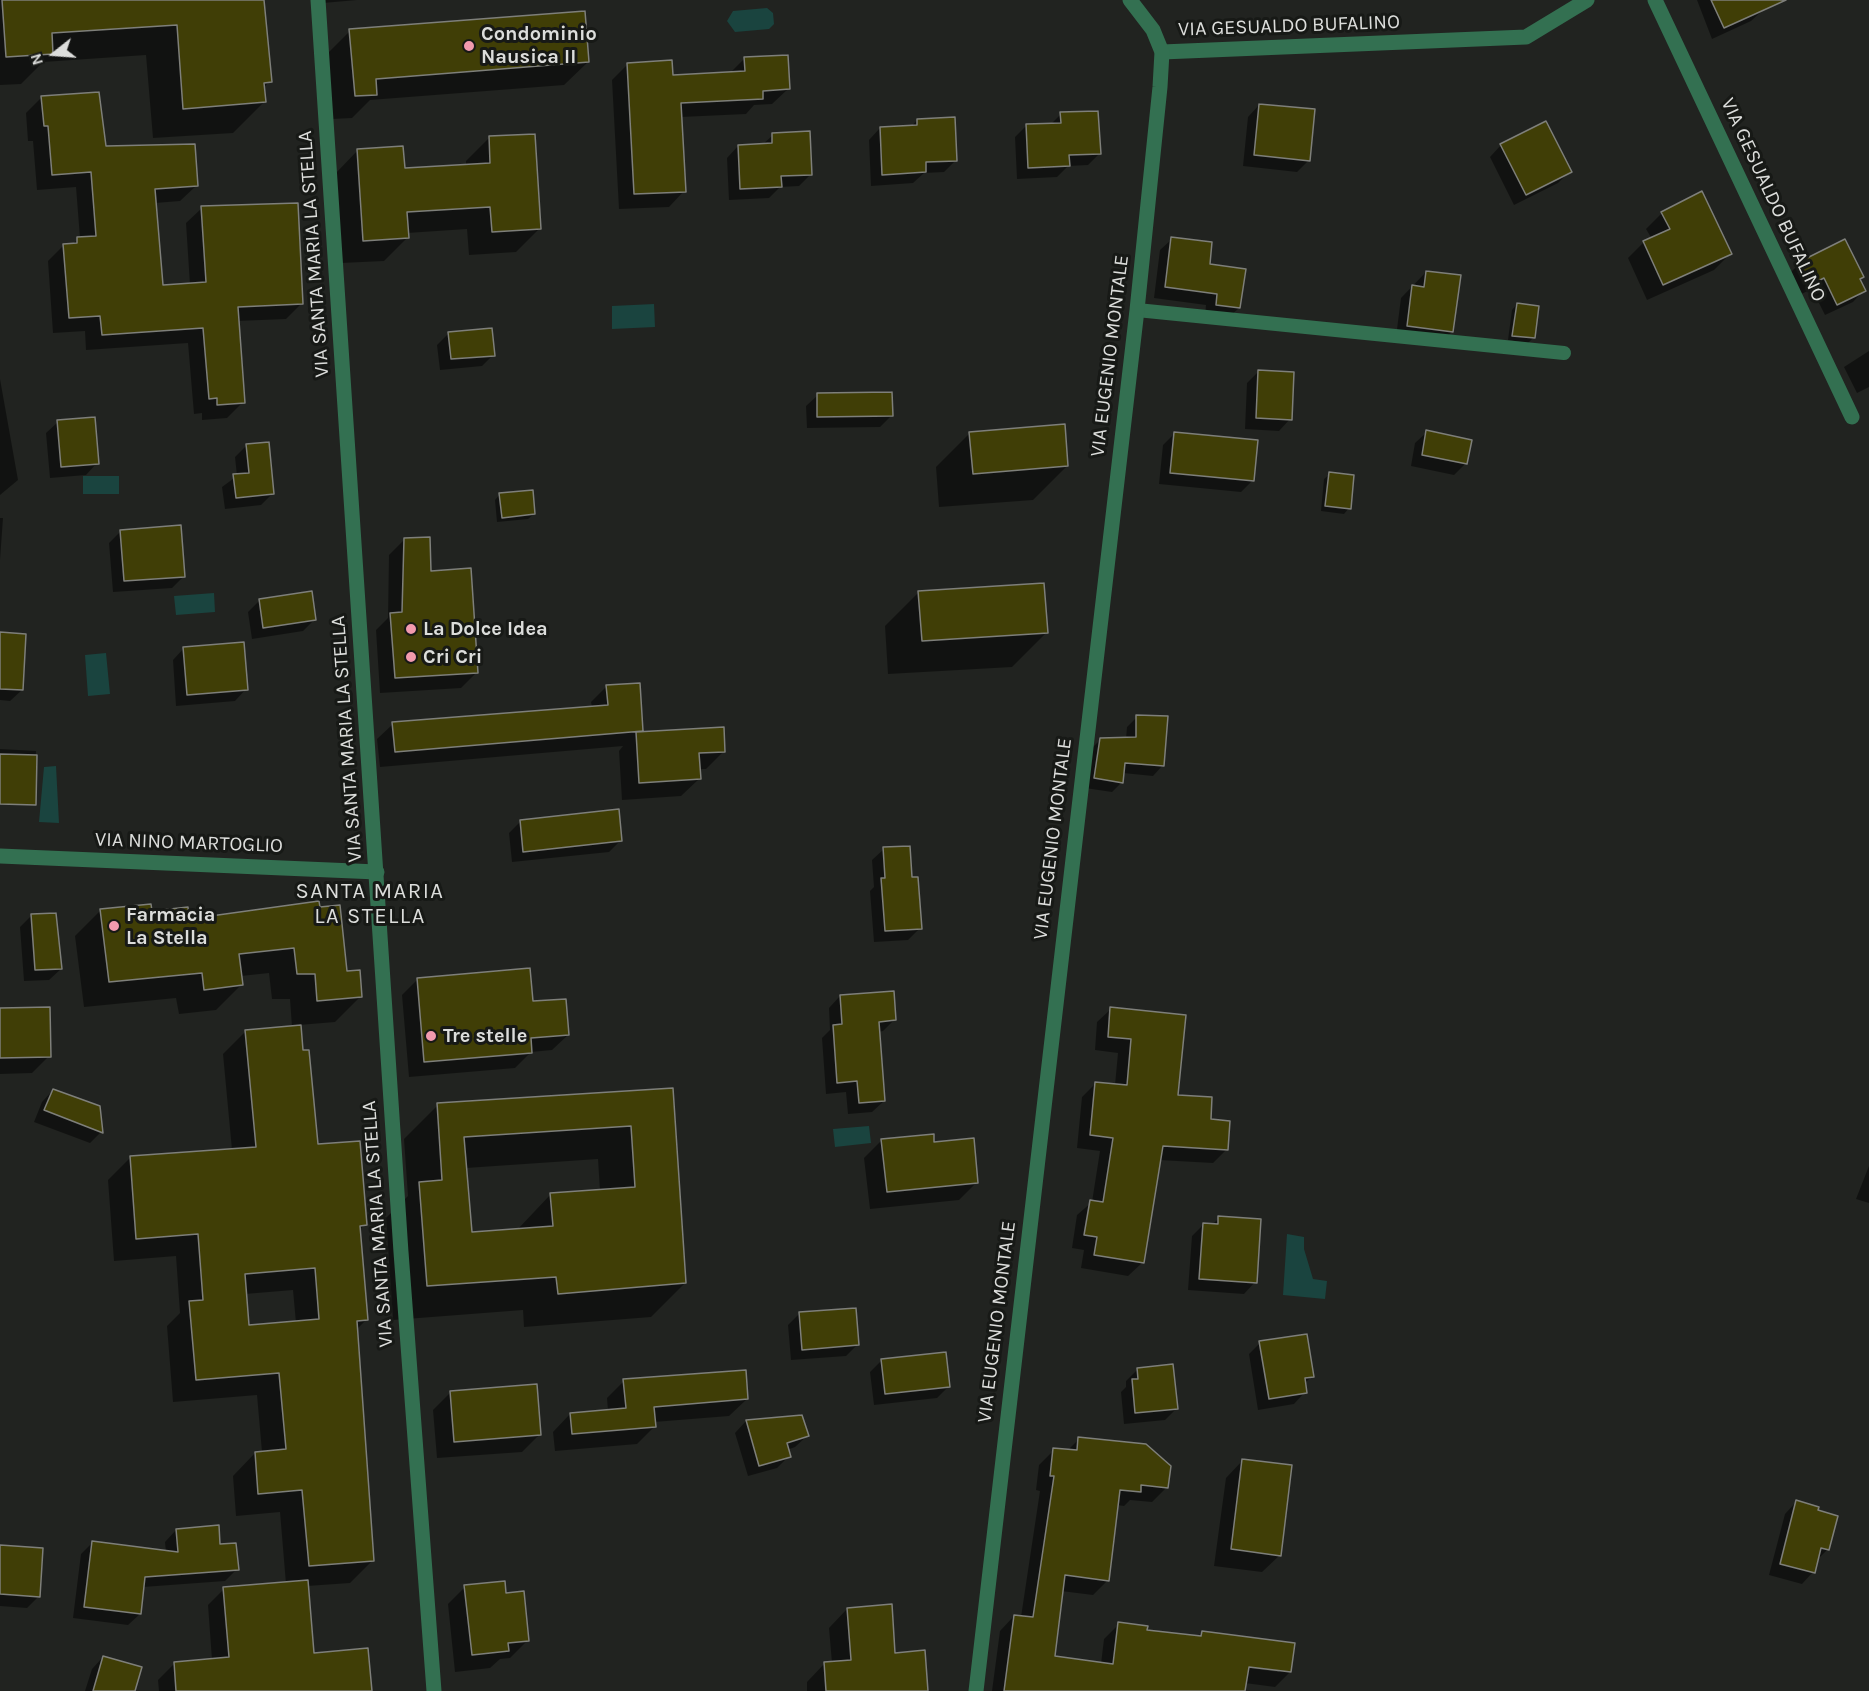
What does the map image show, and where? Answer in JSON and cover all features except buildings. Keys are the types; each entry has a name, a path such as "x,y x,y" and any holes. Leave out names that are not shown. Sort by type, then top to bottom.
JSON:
{"street":[{"name":"VIA SANTA MARIA LA STELLA","path":"318,0 401,1252 434,1691"},
{"path":"1130,0 1153,30 1162,52"},
{"name":"VIA GESUALDO BUFALINO","path":"1162,52 1526,37 1587,0"},
{"name":"VIA GESUALDO BUFALINO","path":"1655,0 1852,417"},
{"name":"VIA EUGENIO MONTALE","path":"976,1691 1137,310 1162,52"},
{"name":"VIA NINO MARTOGLIO","path":"0,856 377,872"}],"lane":[{"path":"1137,310 1563,352"}],"water":[{"path":"767,8 773,13 774,24 769,29 735,32 727,21 733,11"},
{"path":"654,304 655,327 612,329 612,306"},
{"path":"83,476 119,476 119,494 83,494"},
{"path":"214,593 215,612 176,615 174,596"},
{"path":"106,653 110,694 88,696 85,655"},
{"path":"56,766 59,823 39,822 44,767"},
{"path":"869,1126 871,1143 835,1147 833,1129"},
{"path":"1287,1234 1304,1237 1304,1249 1313,1279 1327,1281 1325,1299 1283,1295"}],"place":[{"name":"Condominio Nausica II","path":"469,46"},
{"name":"La Dolce Idea","path":"411,629"},
{"name":"Cri Cri","path":"411,657"},
{"name":"Farmacia La Stella","path":"114,926"},
{"name":"Tre stelle","path":"431,1036"}],"district":[{"name":"SANTA MARIA LA STELLA","path":"370,904"}]}
